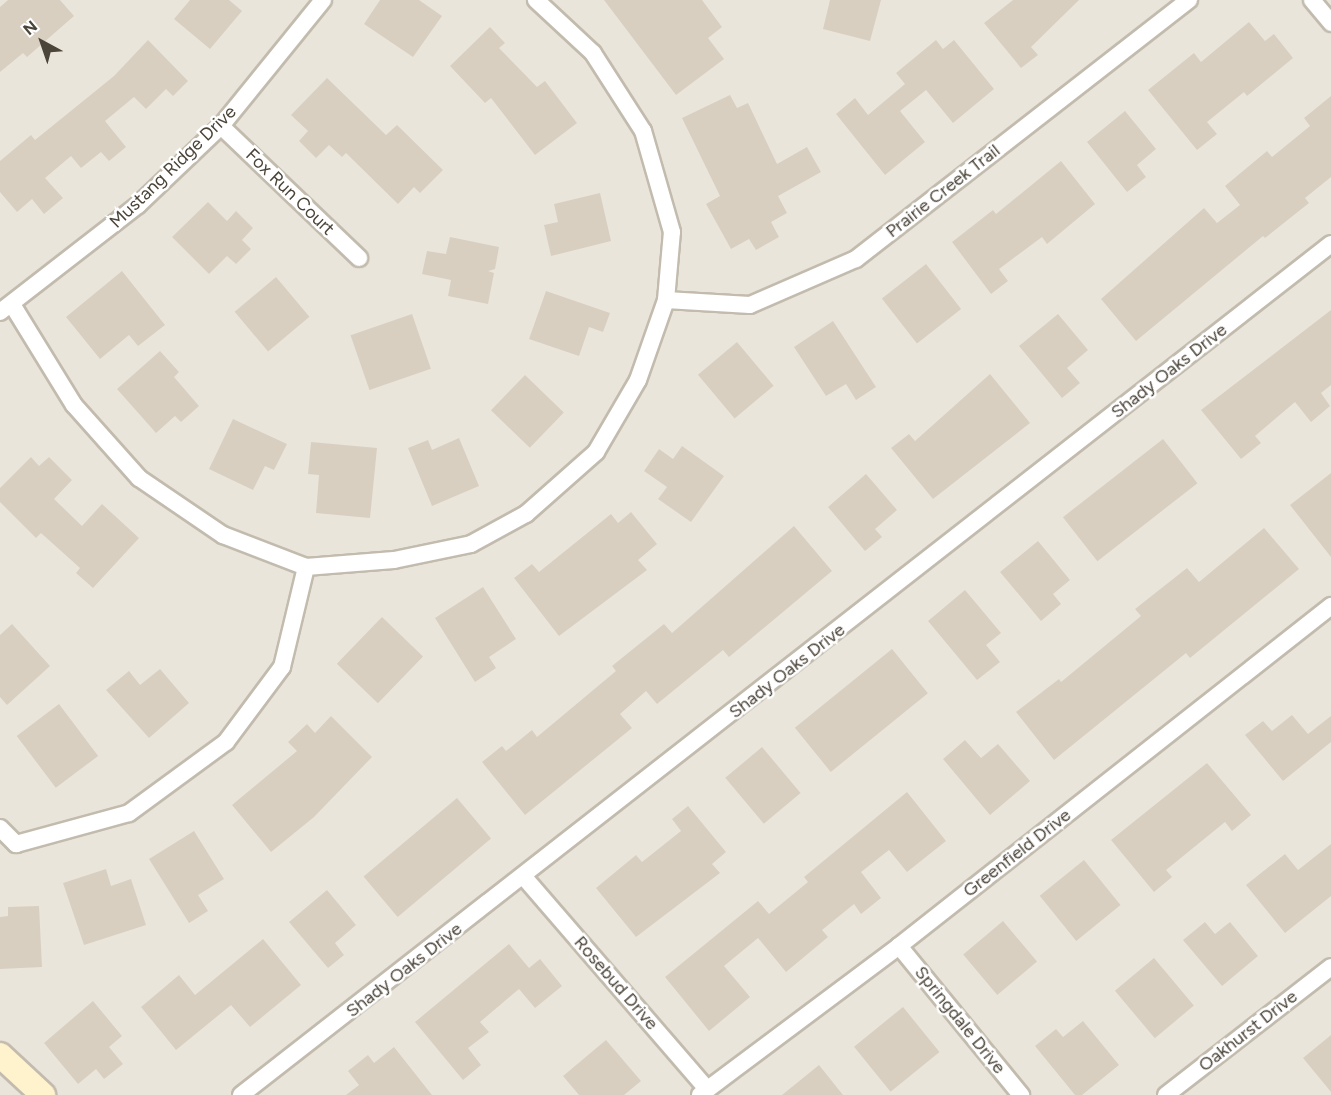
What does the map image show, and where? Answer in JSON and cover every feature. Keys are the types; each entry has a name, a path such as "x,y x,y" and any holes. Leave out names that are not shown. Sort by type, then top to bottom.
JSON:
{"main road":[{"path":"0,1055 43,1095"}],"street":[{"name":"Mustang Ridge Drive","path":"6,309 138,205 221,126 323,0"},
{"path":"6,309 74,405 139,478 223,535 306,567 394,560 471,544 526,514 596,452 638,380 666,300 672,232 643,131 593,54 536,0"},
{"name":"Prairie Creek Trail","path":"666,300 750,305 855,259 1189,0"},
{"path":"1312,0 1331,23"},
{"name":"Fox Run Court","path":"221,126 359,258"},
{"name":"Shady Oaks Drive","path":"241,1095 524,877 1331,244"},
{"path":"0,828 16,844 129,813 226,742 282,667 306,567"},
{"name":"Greenfield Drive","path":"704,1092 899,946 1331,606"},
{"name":"Rosebud Drive","path":"524,877 704,1092"},
{"name":"Springdale Drive","path":"899,946 1021,1095"},
{"name":"Oakhurst Drive","path":"1166,1095 1331,967"}],"shaded area":[{"path":"0,0 1331,0 1331,1095 0,1095"}],"building":[{"path":"8,0 60,0 74,16 27,57 23,53 0,72 0,7"},
{"path":"190,0 229,0 242,11 210,49 174,19"},
{"path":"380,0 419,0 442,16 413,57 364,24"},
{"path":"604,0 702,0 722,27 708,38 724,59 676,95"},
{"path":"830,0 881,0 870,41 823,29"},
{"path":"1013,0 1079,0 1031,47 1038,55 1021,68 984,23"},
{"path":"1249,22 1265,41 1274,34 1293,58 1247,96 1244,92 1207,122 1217,134 1197,150 1148,90 1194,53 1201,62"},
{"path":"490,27 505,43 499,48 537,87 545,81 577,123 535,155 491,98 485,103 450,66"},
{"path":"148,40 188,81 173,96 166,89 146,109 134,97 105,121 126,147 109,161 101,152 81,168 71,156 45,178 63,198 44,214 32,199 17,212 0,192 0,161 31,135 35,140 114,76"},
{"path":"936,40 943,49 954,40 994,89 953,123 926,90 900,111 925,142 885,175 836,114 855,98 868,115 905,84 896,73"},
{"path":"327,78 386,135 397,125 443,170 420,193 414,187 398,204 346,153 342,157 329,145 316,158 299,141 308,131 291,115"},
{"path":"730,95 737,108 748,103 777,164 807,147 821,172 778,196 787,213 771,222 779,237 756,250 749,239 731,249 706,204 720,196 682,118"},
{"path":"1331,96 1331,177 1305,198 1309,203 1265,238 1263,236 1136,341 1101,299 1204,208 1217,223 1240,205 1225,186 1267,151 1272,157 1310,126 1304,118"},
{"path":"1125,111 1156,149 1137,165 1146,177 1127,192 1087,142"},
{"path":"1061,161 1095,204 1047,244 1042,237 999,269 1008,281 991,294 952,242 993,210 996,214"},
{"path":"600,193 611,241 551,256 544,225 558,222 554,204"},
{"path":"208,202 227,221 236,211 253,228 242,240 251,249 236,264 227,256 209,274 172,237"},
{"path":"450,237 499,247 495,269 488,271 494,273 488,304 448,296 451,280 422,274 427,251 446,254"},
{"path":"926,264 961,309 917,343 882,298"},
{"path":"122,271 165,325 138,346 129,335 100,359 66,317"},
{"path":"276,277 309,317 268,352 235,312"},
{"path":"546,291 610,313 603,332 589,327 579,356 529,339"},
{"path":"1331,310 1331,385 1321,393 1330,406 1311,422 1295,402 1255,436 1261,443 1241,459 1201,410"},
{"path":"412,314 431,369 369,390 351,335"},
{"path":"1058,314 1088,350 1067,368 1080,383 1062,398 1019,346"},
{"path":"833,321 876,387 856,400 846,384 826,396 794,347"},
{"path":"737,342 774,386 735,418 698,375"},
{"path":"160,351 179,372 174,377 199,406 181,422 175,416 156,433 117,389"},
{"path":"990,374 1030,423 933,499 891,448 909,434 915,441"},
{"path":"525,375 564,413 530,448 491,410"},
{"path":"233,419 287,444 274,470 265,466 253,490 209,469"},
{"path":"459,438 479,486 432,506 408,448 428,440 432,450"},
{"path":"1163,439 1197,483 1097,561 1063,517"},
{"path":"311,442 377,448 370,518 316,513 319,475 308,474"},
{"path":"682,446 724,476 691,522 658,499 667,487 644,471 659,449 673,459"},
{"path":"31,457 39,466 49,457 72,480 54,499 82,526 102,504 139,538 93,588 76,573 80,568 41,533 36,538 0,502 0,488"},
{"path":"1331,473 1331,557 1290,505"},
{"path":"866,474 897,510 875,529 882,537 865,551 828,507"},
{"path":"631,512 657,544 638,560 647,570 559,636 514,578 532,564 539,572 611,514 618,523"},
{"path":"794,526 832,571 729,657 723,650 657,704 646,691 620,714 632,728 525,815 482,762 502,746 506,751 532,730 537,737 616,671 612,666 664,624 672,633"},
{"path":"1264,528 1299,569 1190,658 1186,653 1054,760 1016,712 1059,679 1061,682 1141,616 1135,609 1187,568 1199,582"},
{"path":"1038,541 1070,580 1053,594 1061,604 1041,621 1000,572"},
{"path":"483,587 516,639 489,657 496,668 475,682 435,618"},
{"path":"965,590 1001,633 986,645 1000,662 977,680 928,621"},
{"path":"382,617 423,657 378,703 337,664"},
{"path":"12,624 50,666 7,705 0,697 0,635"},
{"path":"892,649 928,693 831,772 795,728"},
{"path":"160,669 189,703 149,738 106,690 129,671 140,685"},
{"path":"59,704 98,756 56,788 17,736"},
{"path":"1292,715 1308,734 1331,716 1331,742 1283,781 1245,735 1263,721 1272,731"},
{"path":"331,716 372,757 314,817 271,852 232,805 297,751 288,742 307,724 315,733"},
{"path":"965,740 981,758 998,744 1030,781 990,815 943,759"},
{"path":"762,747 801,793 764,824 725,778"},
{"path":"1207,763 1251,815 1232,831 1225,822 1166,870 1172,877 1154,892 1111,840"},
{"path":"907,792 946,841 907,872 889,850 861,872 881,898 861,914 854,904 822,930 828,937 786,972 758,938 724,966 750,997 709,1031 665,977 758,901 769,914 808,882 804,877"},
{"path":"457,798 491,839 398,917 364,876"},
{"path":"688,806 726,852 712,864 720,873 636,937 596,888 636,855 642,862 681,831 672,819"},
{"path":"194,831 224,879 198,895 208,911 189,923 149,859"},
{"path":"1331,844 1331,896 1285,933 1246,885 1285,854 1298,870"},
{"path":"1084,860 1121,905 1076,941 1040,896"},
{"path":"106,869 111,886 131,879 146,925 84,945 63,883"},
{"path":"327,890 356,925 335,943 344,955 328,968 289,922"},
{"path":"39,906 42,967 0,969 0,917 8,916 8,907"},
{"path":"1003,921 1037,962 997,995 963,954"},
{"path":"1205,922 1215,934 1230,922 1258,956 1222,986 1183,940"},
{"path":"263,939 301,985 250,1027 231,1005 176,1050 141,1007 179,975 195,995"},
{"path":"509,944 529,968 540,959 562,986 535,1008 519,989 480,1022 489,1032 468,1048 481,1065 463,1080 415,1022"},
{"path":"1154,958 1194,1005 1155,1038 1115,991"},
{"path":"93,1001 122,1036 109,1047 123,1064 104,1079 96,1069 78,1084 44,1043"},
{"path":"903,1007 940,1052 891,1092 854,1047"},
{"path":"1083,1021 1119,1065 1082,1095 1075,1095 1035,1046 1056,1029 1063,1037"},
{"path":"1331,1035 1331,1092 1303,1058"},
{"path":"606,1040 641,1081 624,1095 579,1095 563,1076"},
{"path":"394,1047 432,1095 346,1095 359,1085 348,1071 368,1055 374,1063"},
{"path":"819,1065 843,1095 782,1095"}]}
